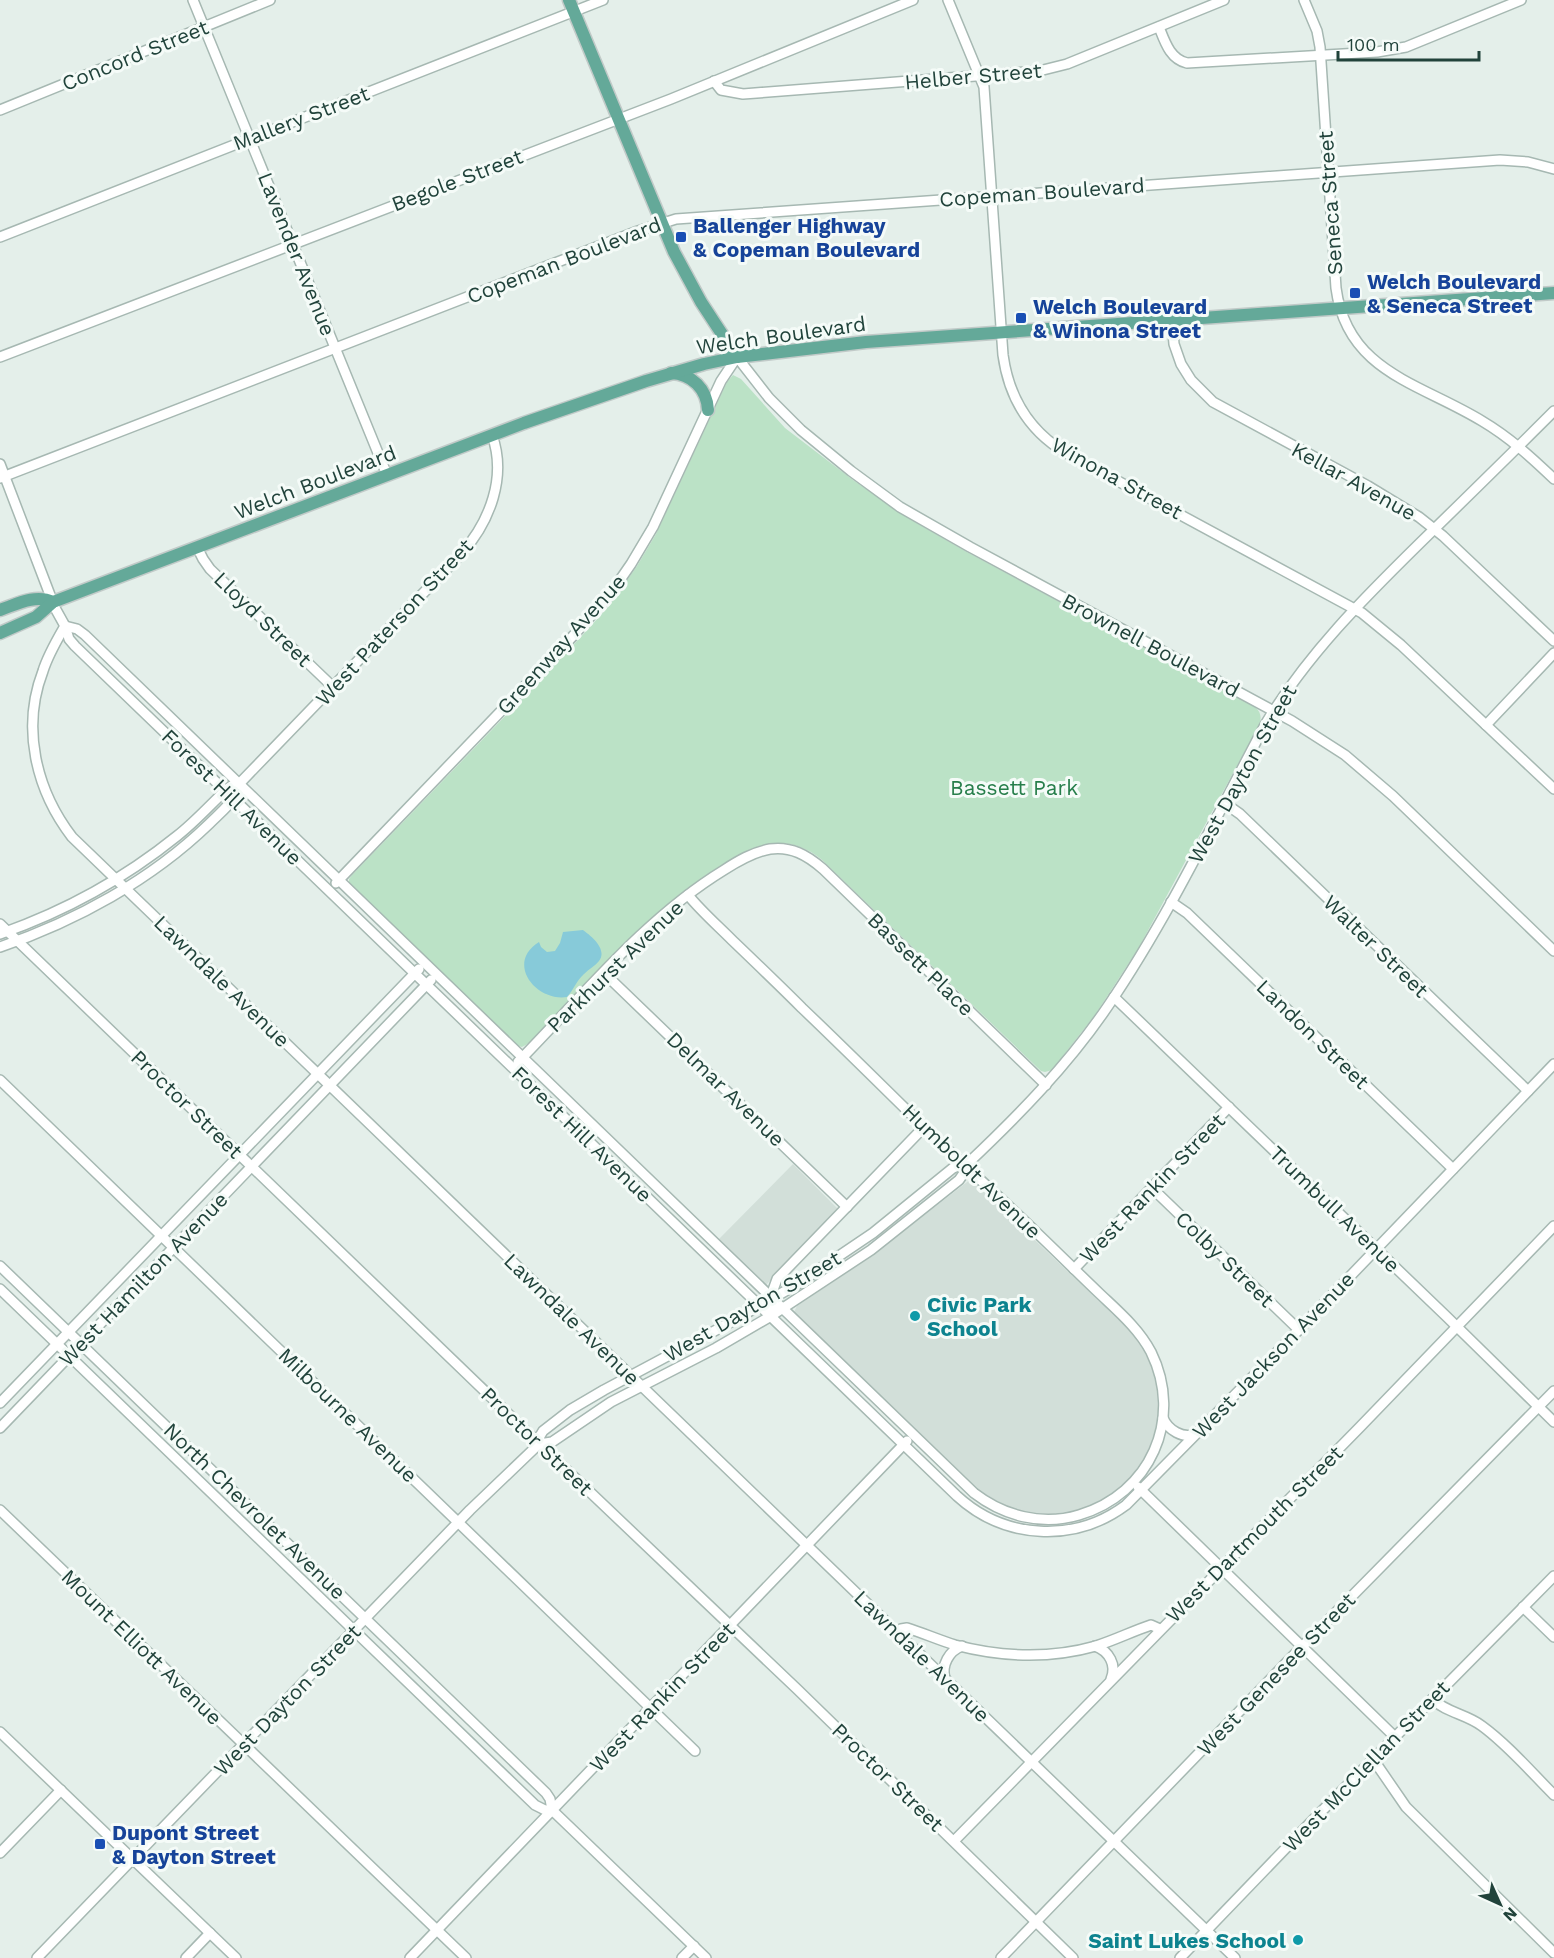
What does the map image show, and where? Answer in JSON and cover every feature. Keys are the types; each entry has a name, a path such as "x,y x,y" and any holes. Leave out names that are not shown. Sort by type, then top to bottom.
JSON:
{"main road":[{"path":"572,5 661,222 685,273 737,357"},
{"name":"Welch Boulevard","path":"0,633 36,617 52,602 492,435 670,373 737,357 856,343 1554,293"},
{"path":"670,373 686,376 701,387 707,400 708,410"},
{"name":"Welch Boulevard","path":"0,610 33,599 45,599 52,602"}],"street":[{"name":"Lavender Avenue","path":"193,0 387,475"},
{"name":"Concord Street","path":"0,110 270,0"},
{"name":"Mallery Street","path":"0,237 249,139 572,5 603,0"},
{"name":"Begole Street","path":"0,357 618,119 913,0"},
{"name":"Winona Street","path":"948,0 984,87 1004,361 1013,395 1027,420 1051,443 1355,608 1394,638 1554,789"},
{"name":"Helber Street","path":"714,81 721,90 743,94 1053,69 1224,0"},
{"name":"Seneca Street","path":"1304,0 1319,36 1335,285 1340,308 1350,333 1361,349 1372,359 1403,379 1475,417 1519,446 1554,479"},
{"path":"1159,27 1171,53 1183,62 1377,52 1406,47 1521,0"},
{"name":"Copeman Boulevard","path":"2,477 661,222 684,217 1506,160 1528,162 1554,169"},
{"name":"Kellar Avenue","path":"1172,320 1174,344 1181,364 1196,386 1213,402 1413,512 1435,529 1554,641"},
{"name":"Greenway Avenue","path":"329,891 603,603 650,534 725,373 737,357"},
{"name":"Brownell Boulevard","path":"737,357 769,398 801,430 900,507 1323,740 1375,779 1554,951"},
{"name":"West Dayton Street","path":"37,1958 503,1476 539,1444 541,1433 549,1426 582,1403 773,1299 818,1271 877,1229 954,1168 966,1165 1002,1131 1046,1085 1114,997 1148,944 1274,711 1311,658 1355,608 1554,411"},
{"name":"West Paterson Street","path":"4,933 68,904 115,879 177,836 225,790 239,784 462,553 478,532 489,508 498,475 498,455 492,435"},
{"name":"Forest Hill Avenue","path":"0,464 2,477 52,602 67,634 75,645 971,1508 996,1522 1029,1531 1057,1532 1087,1526 1116,1512 1141,1490"},
{"name":"Lloyd Street","path":"197,547 210,569 333,687"},
{"name":"Forest Hill Avenue","path":"65,626 77,629 85,635 974,1493 994,1506 1017,1516 1045,1520 1079,1515 1106,1503 1134,1483"},
{"name":"Lawndale Avenue","path":"65,626 46,662 37,690 33,735 37,766 47,796 62,823 78,843 1235,1958"},
{"path":"1486,725 1554,653"},
{"name":"West Paterson Street","path":"0,947 67,919 125,888 184,846 234,799 239,784"},
{"name":"Walter Street","path":"1223,802 1240,814 1528,1092"},
{"name":"Parkhurst Avenue","path":"513,1068 656,921 688,895 750,855 771,849 790,850"},
{"name":"Bassett Place","path":"790,850 807,856 823,869 1046,1085"},
{"name":"Humboldt Avenue","path":"688,895 924,1127 1131,1324 1150,1350 1161,1383 1164,1407 1154,1453 1134,1483"},
{"name":"Landon Street","path":"1171,902 1187,913 1453,1169"},
{"name":"Proctor Street","path":"0,924 4,933 18,941 1073,1958"},
{"name":"West Hamilton Avenue","path":"0,1403 424,963"},
{"name":"Delmar Avenue","path":"604,973 847,1207"},
{"name":"West Hamilton Avenue","path":"0,1428 436,975"},
{"name":"Trumbull Avenue","path":"1114,997 1554,1422"},
{"name":"West Jackson Avenue","path":"1141,1490 1299,1330 1554,1064"},
{"name":"Milbourne Avenue","path":"0,1080 695,1751"},
{"name":"West Rankin Street","path":"1074,1269 1229,1107"},
{"path":"771,1316 777,1279 924,1127"},
{"name":"West Dayton Street","path":"539,1444 552,1442 594,1413 716,1348 783,1309 885,1240 959,1180 965,1173 966,1165"},
{"path":"636,1187 646,1176"},
{"name":"Colby Street","path":"1152,1188 1299,1330"},
{"name":"West Dartmouth Street","path":"954,1841 1554,1226"},
{"path":"877,1229 885,1240"},
{"path":"715,1263 725,1252"},
{"name":"North Chevrolet Avenue","path":"0,1266 548,1795 552,1803 552,1810"},
{"name":"North Chevrolet Avenue","path":"0,1289 535,1805 544,1810 552,1810 706,1958"},
{"name":"West Genesee Street","path":"1001,1958 1302,1646 1554,1391"},
{"path":"859,1401 868,1392"},
{"path":"1163,1418 1166,1424 1178,1433 1190,1436 1197,1432"},
{"name":"West Rankin Street","path":"410,1958 913,1435"},
{"path":"209,1491 221,1478"},
{"path":"1134,1483 1395,1737"},
{"name":"Mount Elliott Avenue","path":"0,1510 466,1958"},
{"name":"West McClellan Street","path":"1180,1958 1554,1576"},
{"path":"1523,1607 1554,1637"},
{"path":"897,1632 907,1628 962,1646 1001,1654 1036,1655 1095,1646 1149,1625 1160,1629"},
{"path":"945,1678 943,1669 947,1659 954,1650 962,1646"},
{"path":"1095,1646 1105,1651 1112,1662 1114,1670 1111,1679"},
{"path":"426,1700 438,1688"},
{"path":"1432,1699 1443,1708 1468,1717 1483,1727 1554,1795"},
{"path":"0,1732 236,1958"},
{"path":"1373,1759 1406,1807 1554,1953"},
{"path":"0,1853 61,1791"},
{"path":"186,1958 210,1933"},
{"path":"682,1958 694,1946"}],"shaded area":[{"path":"793,1164 838,1209 766,1285 718,1240"},
{"path":"971,1179 1131,1332 1153,1370 1157,1388 1158,1412 1155,1433 1146,1455 1130,1478 1108,1496 1083,1509 1052,1514 1028,1513 1013,1509 982,1493 794,1312 797,1306 866,1260"}],"green space":[{"name":"Bassett Park","path":"733,375 741,379 785,428 853,480 908,518 1255,707 1260,713 1259,725 1138,949 1095,1015 1052,1070 1041,1071 821,859 797,846 784,843 764,845 740,854 703,877 629,940 544,1030 522,1047 515,1045 349,884 352,875 609,606 656,534 727,382"}],"water":[{"path":"583,930 594,939 600,948 599,961 582,976 567,997 556,997 536,987 525,970 525,960 529,951 539,942 547,952 555,951 563,932"}],"place":[{"name":"Ballenger Highway & Copeman Boulevard","path":"681,237"},
{"name":"Welch Boulevard & Seneca Street","path":"1355,293"},
{"name":"Welch Boulevard & Winona Street","path":"1021,318"},
{"name":"Civic Park School","path":"915,1316"},
{"name":"Dupont Street & Dayton Street","path":"100,1844"},
{"name":"Saint Lukes School","path":"1298,1940"}]}
